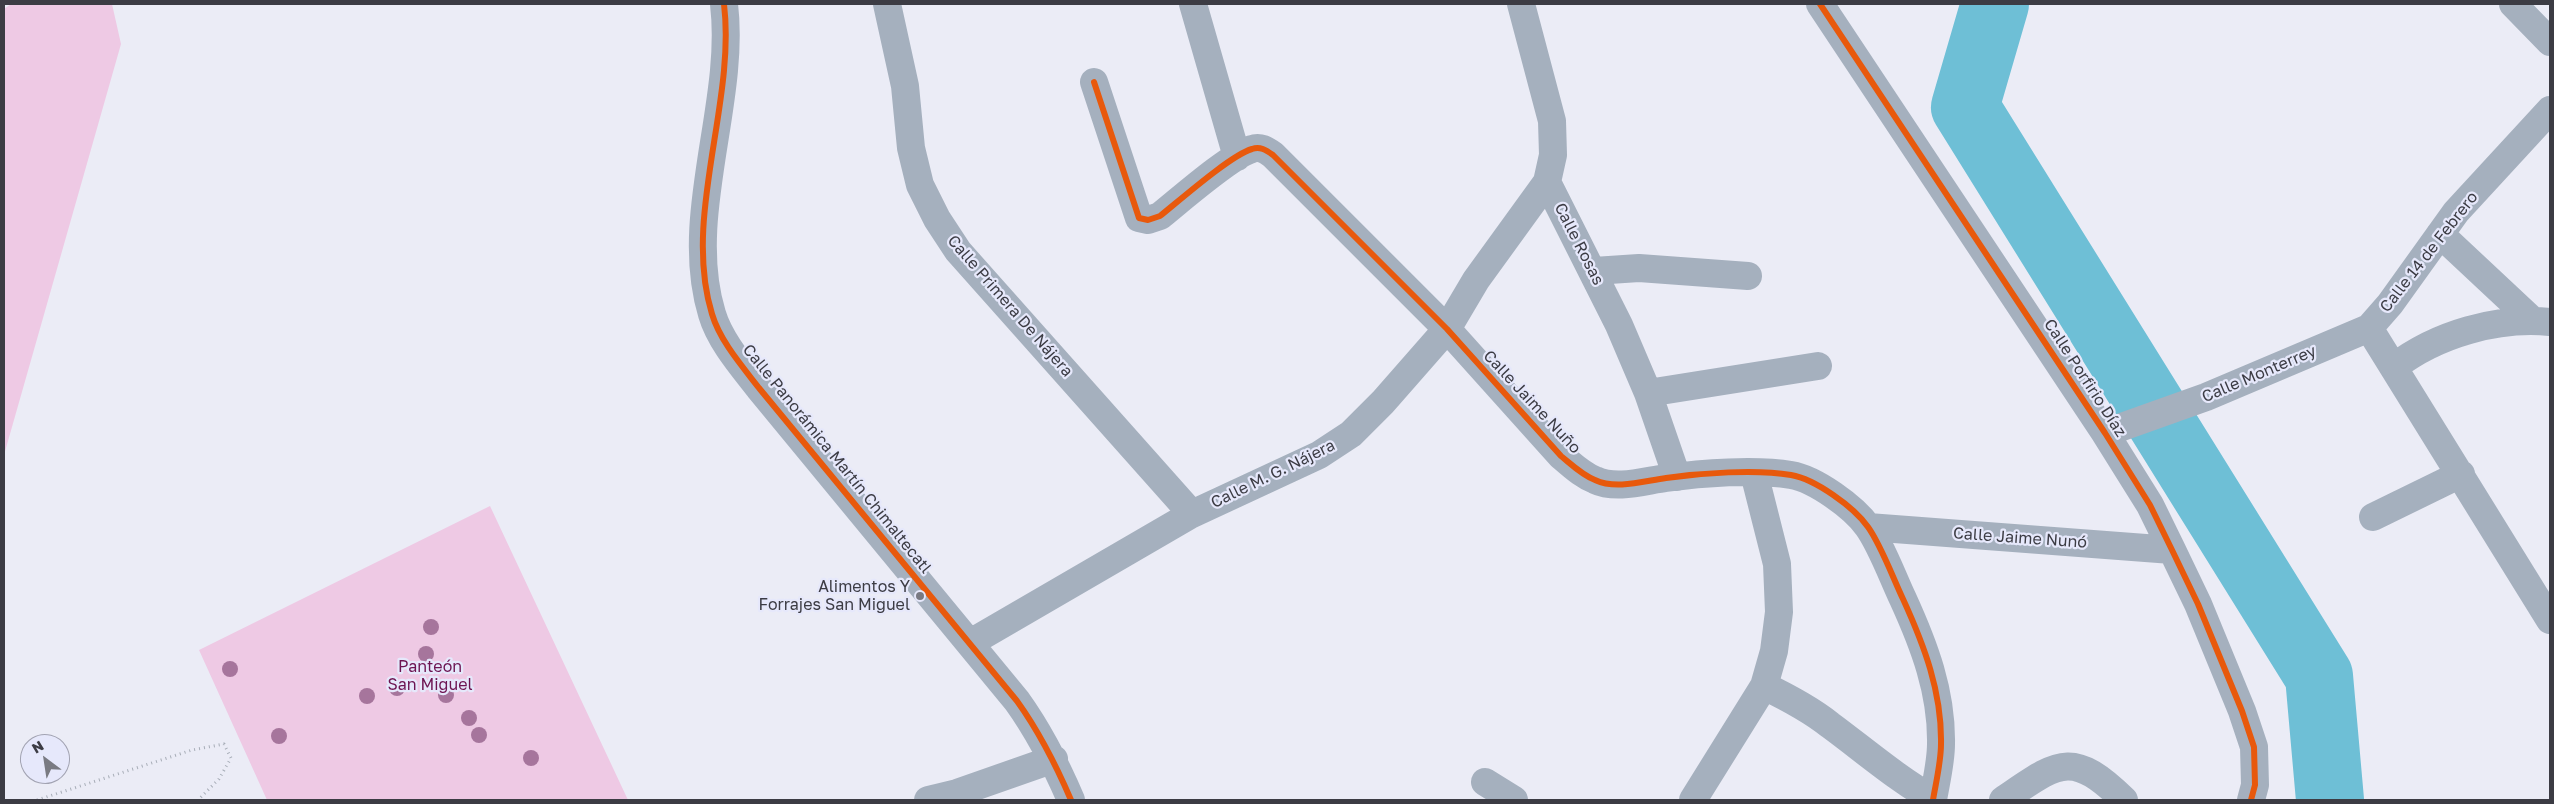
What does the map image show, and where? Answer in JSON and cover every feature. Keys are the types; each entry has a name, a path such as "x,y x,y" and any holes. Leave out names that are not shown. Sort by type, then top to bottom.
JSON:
{"street":[{"name":"Calle Panorámica Martín Chimaltecatl","path":"724,4 723,67 702,242 703,278 712,316 730,350 759,388 1017,701 1036,727 1054,759 1071,800"},
{"name":"Calle Primera De Nájera","path":"887,4 905,86 911,148 920,185 937,219 958,251 1192,514"},
{"path":"1094,82 1139,218 1148,220 1160,216 1237,157 1193,4"},
{"path":"1521,4 1552,121 1552,155 1547,182"},
{"name":"Calle Porfirio Díaz","path":"1820,4 2105,433 2150,505 2202,613 2254,747 2255,785 2251,800"},
{"path":"2514,4 2550,42"},
{"name":"Calle 14 de Febrero","path":"2369,328 2390,304 2456,212 2550,110"},
{"name":"Calle Jaime Nuño","path":"1237,157 1252,149 1263,148 1273,155 1447,329 1577,470 1596,481 1622,484 1677,477 1754,473 1792,475 1826,490 1848,506 1868,527 1921,639 1932,671 1938,702 1941,744 1933,800"},
{"name":"Calle M. G. Nájera","path":"970,643 1192,514 1319,455 1351,434 1384,402 1447,329 1476,280 1547,182"},
{"name":"Calle Rosas","path":"1547,182 1620,325 1648,393 1677,477"},
{"path":"2440,234 2542,321"},
{"path":"1594,271 1639,268 1748,276"},
{"path":"2394,367 2423,348 2466,330 2542,321"},
{"path":"2369,328 2550,620"},
{"name":"Calle Monterrey","path":"2105,433 2206,397 2369,328"},
{"path":"1648,393 1818,366"},
{"path":"1693,800 1764,686 1774,651 1779,612 1777,564 1754,473"},
{"path":"2373,516 2460,474"},
{"name":"Calle Jaime Nunó","path":"1868,527 2172,550"},
{"path":"1764,686 1790,699 1829,724 1890,772 1933,800"},
{"path":"928,800 957,793 1054,759"},
{"path":"2003,800 2052,769 2071,766 2090,771 2124,800"},
{"path":"1485,782 1514,800"}],"path":[{"path":"37,800 192,750 224,744 230,758 219,780 198,800"}],"green space":[{"path":"11,4 112,4 121,44 4,455 4,9"},
{"name":"Panteón San Miguel","path":"490,506 628,800 267,800 199,650"}],"waterway":[{"path":"1995,4 1965,107 2319,676 2330,800"}],"cycle path":[{"path":"724,4 726,42 723,81 706,199 703,239 704,277 712,314 720,334 759,388 1017,701 1047,749 1071,800"},
{"path":"1820,4 2105,433 2150,505 2198,604 2242,711 2254,747 2255,785 2251,800"},
{"path":"1094,82 1139,218 1148,220 1160,216 1192,189 1232,160 1252,149 1263,149 1273,155 1447,329 1561,456 1577,470 1603,483 1621,485 1712,473 1777,473 1791,475 1811,482 1844,503 1862,519 1873,534 1925,651 1935,687 1941,725 1939,765 1933,800"}],"place":[{"name":"Alimentos Y Forrajes San Miguel","path":"920,596"}]}
